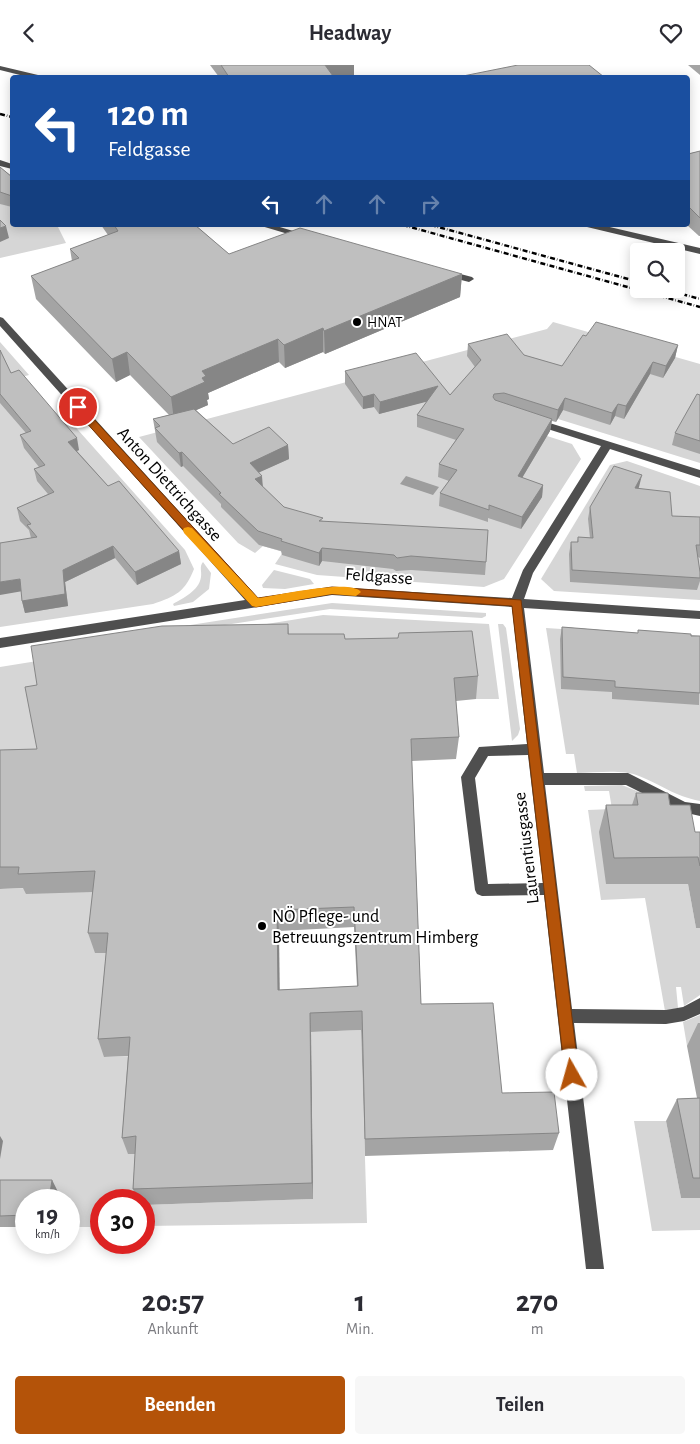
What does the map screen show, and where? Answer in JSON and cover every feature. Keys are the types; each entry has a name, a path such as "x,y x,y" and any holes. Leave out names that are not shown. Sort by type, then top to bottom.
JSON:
{"street":[{"path":"0,68 27,75"},
{"path":"270,227 319,240"},
{"path":"598,227 700,251"},
{"path":"686,248 700,243"},
{"path":"432,269 469,279"},
{"name":"Anton Diettrichgasse","path":"0,320 181,523 256,603"},
{"path":"525,418 700,474"},
{"name":"Laurentiusgasse","path":"595,1269 517,602 527,573 606,445"},
{"name":"Feldgasse","path":"0,643 332,591 700,615"},
{"path":"533,749 484,751 468,777 482,890 550,889"},
{"path":"537,779 628,779 684,807 700,810"},
{"path":"565,1016 666,1017 678,1016 692,1011 700,1005"}],"shaded area":[{"path":"0,168 10,175 10,227 58,227 66,243 0,258"},
{"path":"553,322 700,364 700,463 497,400 485,416 572,444 581,459 504,579 484,587 317,575 275,564 283,552 263,546 255,553 238,543 139,437 547,329"},
{"path":"0,342 29,375 18,378 52,428 70,421 185,550 194,569 191,577 179,592 153,604 0,627"},
{"path":"627,461 700,486 700,600 554,591 541,579 610,465"},
{"path":"406,476 439,487 433,495 400,484"},
{"path":"203,562 211,573 209,589 193,602 174,606 173,604 190,593 200,582"},
{"path":"274,570 310,579 314,584 285,589 263,588 262,585"},
{"path":"332,603 486,613 486,616 482,618 330,609 173,633 171,628"},
{"path":"323,615 489,624 499,699 476,699 470,654 123,722 0,779 0,667"},
{"path":"498,624 503,624 506,628 520,729 518,735 512,741"},
{"path":"546,628 700,638 700,801 683,796 632,774 616,772 577,773 574,754 566,754"},
{"path":"622,785 654,798 607,884 688,884 696,928 700,928 700,995 684,1006 681,987 676,987 678,1008 665,1011 645,898 601,900 588,810 612,809 609,791 585,791 584,786"},
{"path":"0,889 129,891 114,953 104,1057 135,1056 128,1154 142,1153 140,1189 90,1189 90,1227 80,1227 80,1189 15,1189 15,1227 0,1227"},
{"path":"700,1015 700,1046 687,1046 683,1022"},
{"path":"361,1030 367,1223 155,1226 155,1205 313,1199 311,1032"},
{"path":"634,1121 666,1121 681,1198 700,1198 700,1230 652,1231"}],"building":[{"path":"221,65 325,65 332,75 228,75"},
{"path":"518,65 589,65 602,75 468,75"},
{"path":"700,151 700,218 690,208 690,154"},
{"path":"0,167 10,175 10,195 0,192"},
{"path":"0,220 6,226 0,228"},
{"path":"115,227 197,227 229,254 300,228 462,274 324,331 323,328 284,345 278,339 202,371 206,376 202,378 205,382 171,397 127,352 112,359 31,276 79,258 70,249 118,231"},
{"path":"596,322 678,345 666,366 653,362 626,406 618,404 612,413 565,398 558,410 504,393 494,394 495,400 552,419 518,476 543,485 522,517 489,505 489,510 440,493 457,470 439,464 464,429 417,415 438,386 380,402 374,394 363,397 345,371 416,353 450,395 481,360 468,344 507,334 524,355 562,366 583,335 586,336"},
{"path":"0,350 11,373 19,370 77,438 68,442 108,486 119,481 179,551 135,572 113,546 63,570 65,594 22,601 20,579 0,582 0,543 37,537 27,525 31,524 17,508 54,492 34,469 45,465 20,435 31,431 0,394"},
{"path":"697,394 700,395 700,441 675,433"},
{"path":"194,409 233,444 269,427 288,445 250,463 262,476 255,479 284,507 323,518 319,521 488,530 486,562 411,556 397,558 394,555 322,548 319,553 281,541 282,539 258,531 219,494 221,493 182,452 179,453 155,428 160,426 153,419"},
{"path":"614,466 642,475 635,488 670,492 672,516 700,517 700,545 696,545 700,578 572,570 571,542 578,542 578,537 593,538 590,507"},
{"name":"NÖ Pflege- und Betreuungszentrum Himberg","path":"288,624 288,634 344,634 345,639 398,638 399,633 472,631 478,676 454,678 459,737 411,739 421,1004 493,1003 502,1093 554,1092 559,1133 365,1139 362,1011 310,1013 312,1183 133,1189 136,1136 122,1138 130,1037 98,1039 108,933 88,933 95,871 18,874 19,867 0,867 0,750 37,749 25,687 37,685 31,646 162,626","holes":["354,907 358,986 278,990 277,910"]},
{"path":"562,627 638,633 638,630 700,636 700,693 615,687 615,681 563,677"},
{"path":"636,793 668,793 670,805 690,805 695,832 700,832 700,866 698,857 614,858 606,805 638,805"},
{"path":"700,1098 700,1178 693,1178 677,1099"},
{"path":"0,1180 52,1180 51,1189 15,1189 15,1215 0,1216"}],"railway":[{"path":"0,114 10,116"},
{"path":"410,227 700,307"},
{"path":"438,227 630,280"},
{"path":"685,295 700,299"}],"slow traffic":[{"path":"188,530 256,603 332,591 356,592"}],"place":[{"name":"HNAT","path":"357,322"},
{"name":"NÖ Pflege- und Betreuungszentrum Himberg","path":"262,926"}],"route":[{"path":"78,407 181,523 256,603 332,591 517,602 572,1075"}]}
